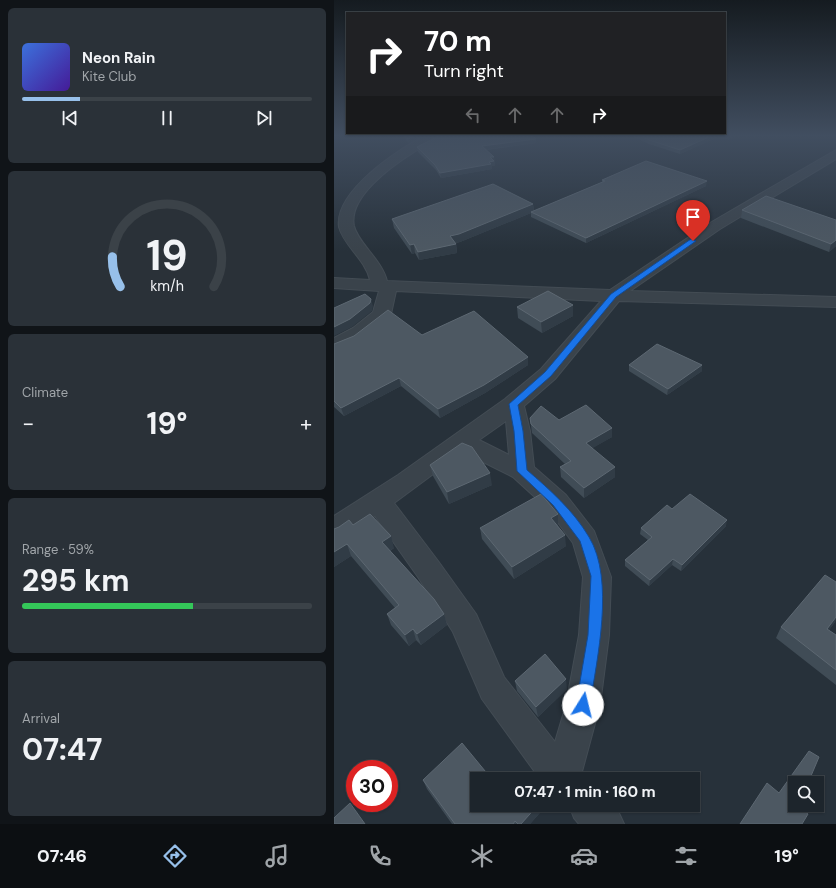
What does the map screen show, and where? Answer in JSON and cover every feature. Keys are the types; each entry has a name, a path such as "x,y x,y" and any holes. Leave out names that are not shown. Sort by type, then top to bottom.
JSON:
{"street":[{"path":"334,346 360,332 382,314 385,286 378,272 346,226 346,215 362,185 373,174"},
{"path":"334,529 378,501 513,404 548,374 614,296 715,226 802,174"},
{"path":"334,283 373,265"},
{"path":"334,283 614,296 836,302"},
{"path":"513,404 519,431 522,471"},
{"path":"462,442 522,471 557,502 585,539 597,576 594,635 583,705 564,772"},
{"path":"378,501 428,569 465,624 493,688 557,772"},
{"path":"594,812 605,824"}],"building":[{"path":"615,174 687,174 707,181 586,238 531,212 605,181 602,180"},
{"path":"493,184 533,204 459,234 450,236 456,244 418,252 414,244 410,245 392,219"},
{"path":"766,196 836,220 836,240 831,244 742,210"},
{"path":"548,291 573,305 541,322 517,307"},
{"path":"365,294 371,299 370,303 350,319 334,327 334,308"},
{"path":"388,310 422,335 474,311 528,357 484,385 438,409 399,378 341,408 334,401 334,344 354,336"},
{"path":"657,344 702,365 668,389 629,365"},
{"path":"586,405 612,428 586,443 615,467 584,488 560,467 571,461 531,424 530,418 541,406 559,420"},
{"path":"462,443 472,447 490,473 447,492 430,465"},
{"path":"541,494 558,514 551,518 565,535 512,567 480,528"},
{"path":"690,494 727,520 682,565 673,559 650,580 625,560 652,537 641,528 667,505 672,509"},
{"path":"370,514 391,536 382,542 434,599 444,614 417,634 413,629 405,635 387,614 399,605 347,544 334,552 334,529 349,520 353,525"},
{"path":"825,575 836,582 836,617 827,629 836,635 836,670 781,627"},
{"path":"545,654 566,679 536,707 515,681"},
{"path":"462,743 486,772 470,772 470,812 532,812 521,824 518,824 515,821 513,824 455,824 423,780"},
{"path":"809,751 819,757 811,776 791,776"},
{"path":"788,780 788,812 806,812 808,814 802,824 740,824 767,783 779,793"},
{"path":"346,807 346,812 356,812 365,824 334,824 334,818"}],"route":[{"path":"583,705 594,635 597,576 585,539 557,502 522,471 519,431 513,404 548,374 614,296 623,288 693,241"}]}
